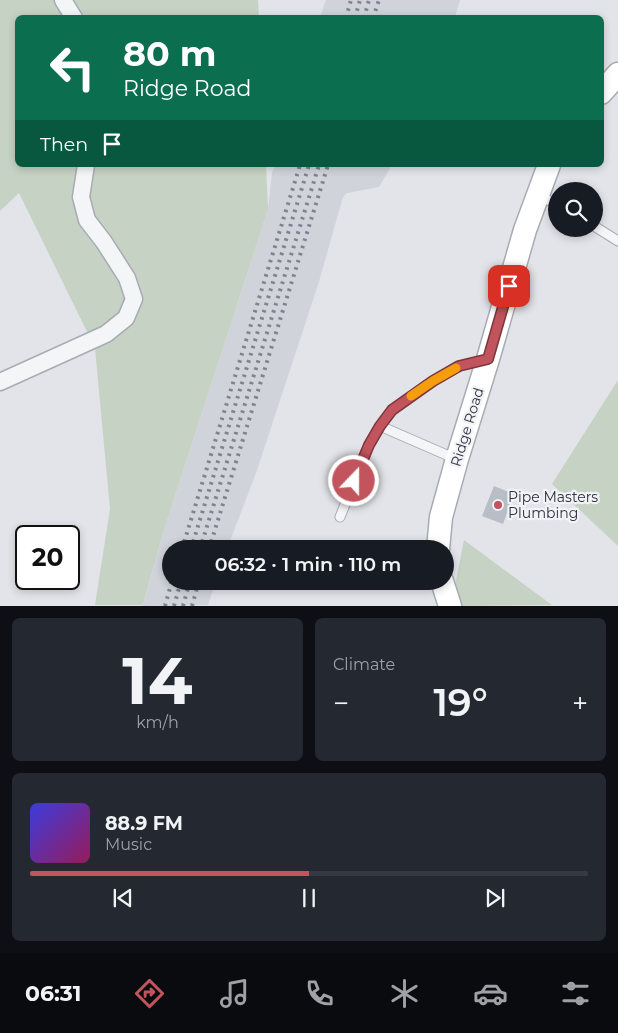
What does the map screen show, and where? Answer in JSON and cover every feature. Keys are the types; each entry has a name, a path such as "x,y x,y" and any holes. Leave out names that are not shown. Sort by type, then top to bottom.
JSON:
{"street":[{"path":"63,0 72,15"},
{"path":"604,90 618,74"},
{"path":"0,382 106,334 126,318 134,300 127,278 104,242 87,220 81,196 86,167"},
{"name":"Ridge Road","path":"439,540 441,517 457,459 525,230 547,199 549,167"},
{"path":"445,590 450,606"}],"lane":[{"path":"603,232 618,241"},
{"path":"340,517 369,445 392,410 433,381 459,366 488,359"},
{"path":"380,426 457,459"}],"shaded area":[{"path":"326,0 460,0 456,15 321,15"},
{"path":"274,167 391,167 379,187 347,193 343,197 318,285 256,473 230,540 162,540 162,590 213,590 208,605 143,606 162,536 268,209"}],"green space":[{"path":"0,0 258,0 259,15 15,15 15,167 266,167 268,209 162,536 143,605 95,605 110,509 95,348 19,193 0,211"},
{"path":"618,380 618,546 552,484"},
{"path":"464,540 552,605 451,606"}],"building":[{"name":"Pipe Masters Plumbing","path":"494,486 514,494 503,524 482,516"}],"railway":[{"path":"347,15 351,0"},
{"path":"356,15 360,0"},
{"path":"365,15 369,0"},
{"path":"374,15 379,0"},
{"path":"185,540 299,167"},
{"path":"194,540 308,167"},
{"path":"203,540 318,167"},
{"path":"212,540 327,167"},
{"path":"165,606 169,590"},
{"path":"174,606 178,590"},
{"path":"183,606 187,590"},
{"path":"192,606 196,590"}],"slow traffic":[{"path":"411,396 456,368"}],"place":[{"name":"Pipe Masters Plumbing","path":"498,505"}],"route":[{"path":"354,481 369,445 392,410 433,381 459,366 488,359 509,286"}]}
